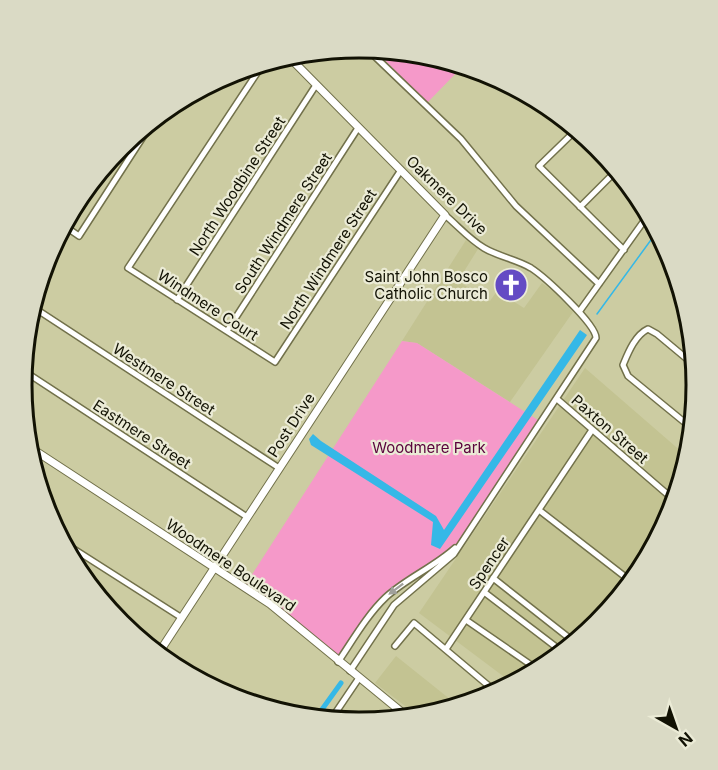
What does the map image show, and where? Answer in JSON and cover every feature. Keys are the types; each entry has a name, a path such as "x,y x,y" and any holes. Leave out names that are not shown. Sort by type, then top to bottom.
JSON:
{"street":[{"path":"376,58 461,139 516,207 599,284"},
{"name":"Oakmere Drive","path":"296,64 445,214 483,247 532,269 579,312 595,330 596,338 449,559 402,597 378,627 350,671"},
{"name":"Windmere Court","path":"256,74 128,268 275,362"},
{"name":"North Woodbine Street","path":"177,300 316,85"},
{"name":"South Windmere Street","path":"227,331 358,128"},
{"path":"570,135 539,166 624,250"},
{"path":"70,230 79,236 140,142"},
{"name":"North Windmere Street","path":"275,362 401,170"},
{"path":"580,207 611,176"},
{"name":"Post Drive","path":"163,647 445,214"},
{"path":"579,312 643,222"},
{"name":"Westmere Street","path":"40,312 279,468"},
{"path":"685,358 648,329 629,351 623,365 628,376 685,422"},
{"name":"Eastmere Street","path":"32,376 247,517"},
{"name":"Paxton Street","path":"557,399 667,494"},
{"name":"Spencer","path":"446,649 592,430"},
{"name":"Woodmere Boulevard","path":"39,453 270,604 399,710"},
{"path":"539,510 624,576"},
{"name":"Oakmere Drive","path":"338,662 387,596 434,565 460,543"},
{"path":"76,550 182,618"},
{"path":"493,578 568,637"},
{"path":"484,592 556,647"},
{"path":"370,616 371,627 378,627"},
{"path":"466,620 530,664"},
{"path":"395,646 414,623 489,686"},
{"path":"336,712 359,678"}],"shaded area":[{"path":"466,240 478,249 458,281 490,301 497,291 524,308 542,283 573,312 510,402 417,343 402,341"},
{"path":"585,368 680,450 669,490 653,530 619,584 591,617 558,645 523,669 506,678 419,613"},
{"path":"396,656 450,699 409,709 375,683"}],"green space":[{"path":"383,58 423,64 456,73 427,103"},
{"name":"Woodmere Park","path":"402,341 417,343 541,422 460,543 379,604 338,662 244,587"}],"water":[{"path":"580,330 587,335 440,549 431,545 433,522 311,445 309,439 313,434 436,516 444,530"}],"waterway":[{"path":"597,314 652,238"},
{"path":"321,710 341,683"}],"place":[{"name":"Saint John Bosco Catholic Church","path":"511,285"}]}
